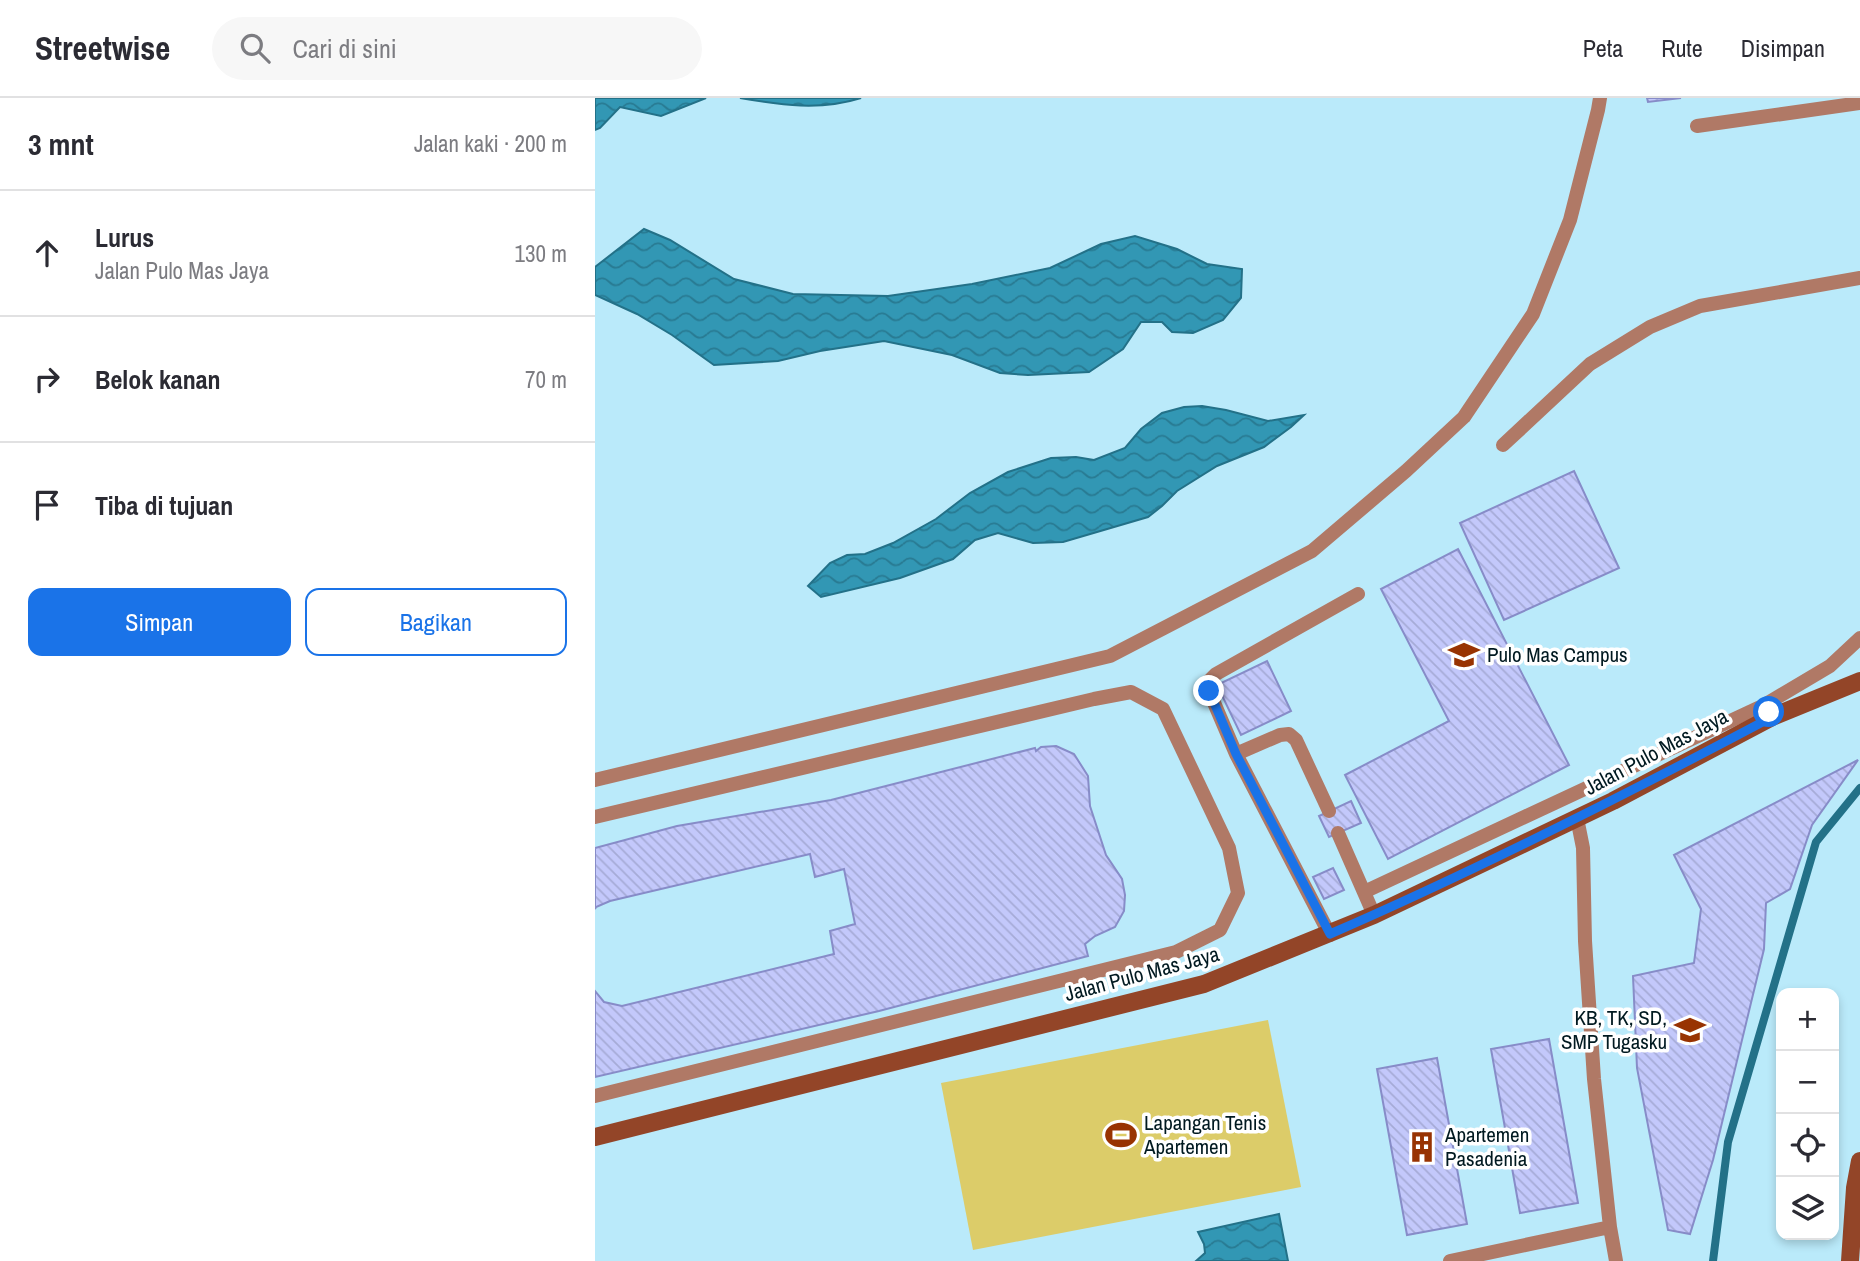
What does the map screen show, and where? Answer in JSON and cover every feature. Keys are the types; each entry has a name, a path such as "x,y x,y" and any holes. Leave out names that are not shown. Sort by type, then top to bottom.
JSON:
{"street":[{"name":"Jalan Pulo Mas Jaya","path":"595,1137 1204,984 1374,915 1577,818 1767,712 1860,681"},
{"path":"1850,1261 1855,1188 1860,1161"}],"lane":[{"path":"595,780 1110,656 1312,551 1465,417 1532,314 1570,220 1600,98"},
{"path":"1697,126 1860,103"},
{"path":"1503,445 1590,363 1650,327 1700,306 1860,278"},
{"path":"1330,934 1236,754 1209,691 1209,681 1216,674 1359,594"},
{"path":"1364,892 1767,712 1830,666 1860,638"},
{"path":"595,817 1131,692 1163,709 1229,848 1238,893 1220,930 1176,952 595,1096"},
{"path":"1236,754 1280,735 1289,734 1296,740 1329,811"},
{"path":"1577,818 1583,848 1582,879 1591,1038 1610,1227 1616,1261"},
{"path":"1338,833 1374,915"},
{"path":"1450,1261 1610,1227"}],"shaded area":[{"name":"Lapangan Tenis Apartemen","path":"1268,1020 1301,1187 973,1250 941,1083"}],"water":[{"path":"595,98 706,98 661,116 620,107 595,130"},
{"path":"740,98 861,98 816,106 785,105"},
{"path":"644,229 670,240 734,279 793,294 888,296 972,284 1050,268 1101,244 1135,236 1177,249 1207,264 1242,269 1241,298 1223,320 1193,333 1172,332 1162,322 1141,322 1123,349 1089,372 1028,375 1000,373 952,355 884,341 778,361 714,365 637,314 595,295 595,267"},
{"path":"1202,406 1268,421 1304,415 1264,447 1217,466 1177,491 1148,517 1063,542 1033,543 998,533 975,540 953,559 900,578 821,597 808,586 830,563 847,555 865,554 893,543 936,519 970,493 1008,472 1051,458 1076,457 1094,460 1125,448 1141,429 1162,413 1184,407"},
{"path":"1279,1214 1288,1261 1196,1261 1205,1253 1198,1232"}],"building":[{"path":"1647,98 1681,98 1648,102"},
{"path":"1574,471 1619,568 1504,620 1460,523"},
{"name":"Pulo Mas Campus","path":"1458,549 1569,765 1388,859 1345,775 1449,721 1381,589"},
{"path":"1267,661 1291,711 1241,735 1217,685"},
{"path":"1056,746 1074,754 1088,776 1090,806 1106,855 1122,879 1125,895 1124,911 1115,927 1085,944 1088,956 879,1011 595,1077 595,991 604,1002 622,1006 834,954 830,931 855,924 844,869 815,877 810,854 610,901 595,909 595,848 677,826 831,800 1035,748 1036,751 1041,747"},
{"name":"KB, TK, SD, SMP Tugasku","path":"1858,760 1812,825 1790,889 1766,903 1764,949 1713,1160 1690,1234 1668,1230 1637,1068 1633,976 1694,963 1701,909 1674,855"},
{"path":"1351,801 1361,823 1329,837 1319,816"},
{"path":"1333,868 1344,890 1324,899 1313,877"},
{"name":"Apartemen Pasadenia","path":"1549,1039 1578,1203 1520,1213 1491,1049"},
{"name":"Apartemen Pasadenia","path":"1437,1058 1467,1224 1407,1235 1377,1069"}],"waterway":[{"path":"1713,1261 1728,1142 1816,842 1860,788"}],"place":[{"name":"Pulo Mas Campus","path":"1464,655"},
{"name":"KB, TK, SD, SMP Tugasku","path":"1690,1030"},
{"name":"Lapangan Tenis Apartemen","path":"1121,1135"},
{"name":"Apartemen Pasadenia","path":"1422,1147"}],"route":[{"path":"1209,691 1236,754 1330,934 1613,801 1772,717 1769,712"}]}
